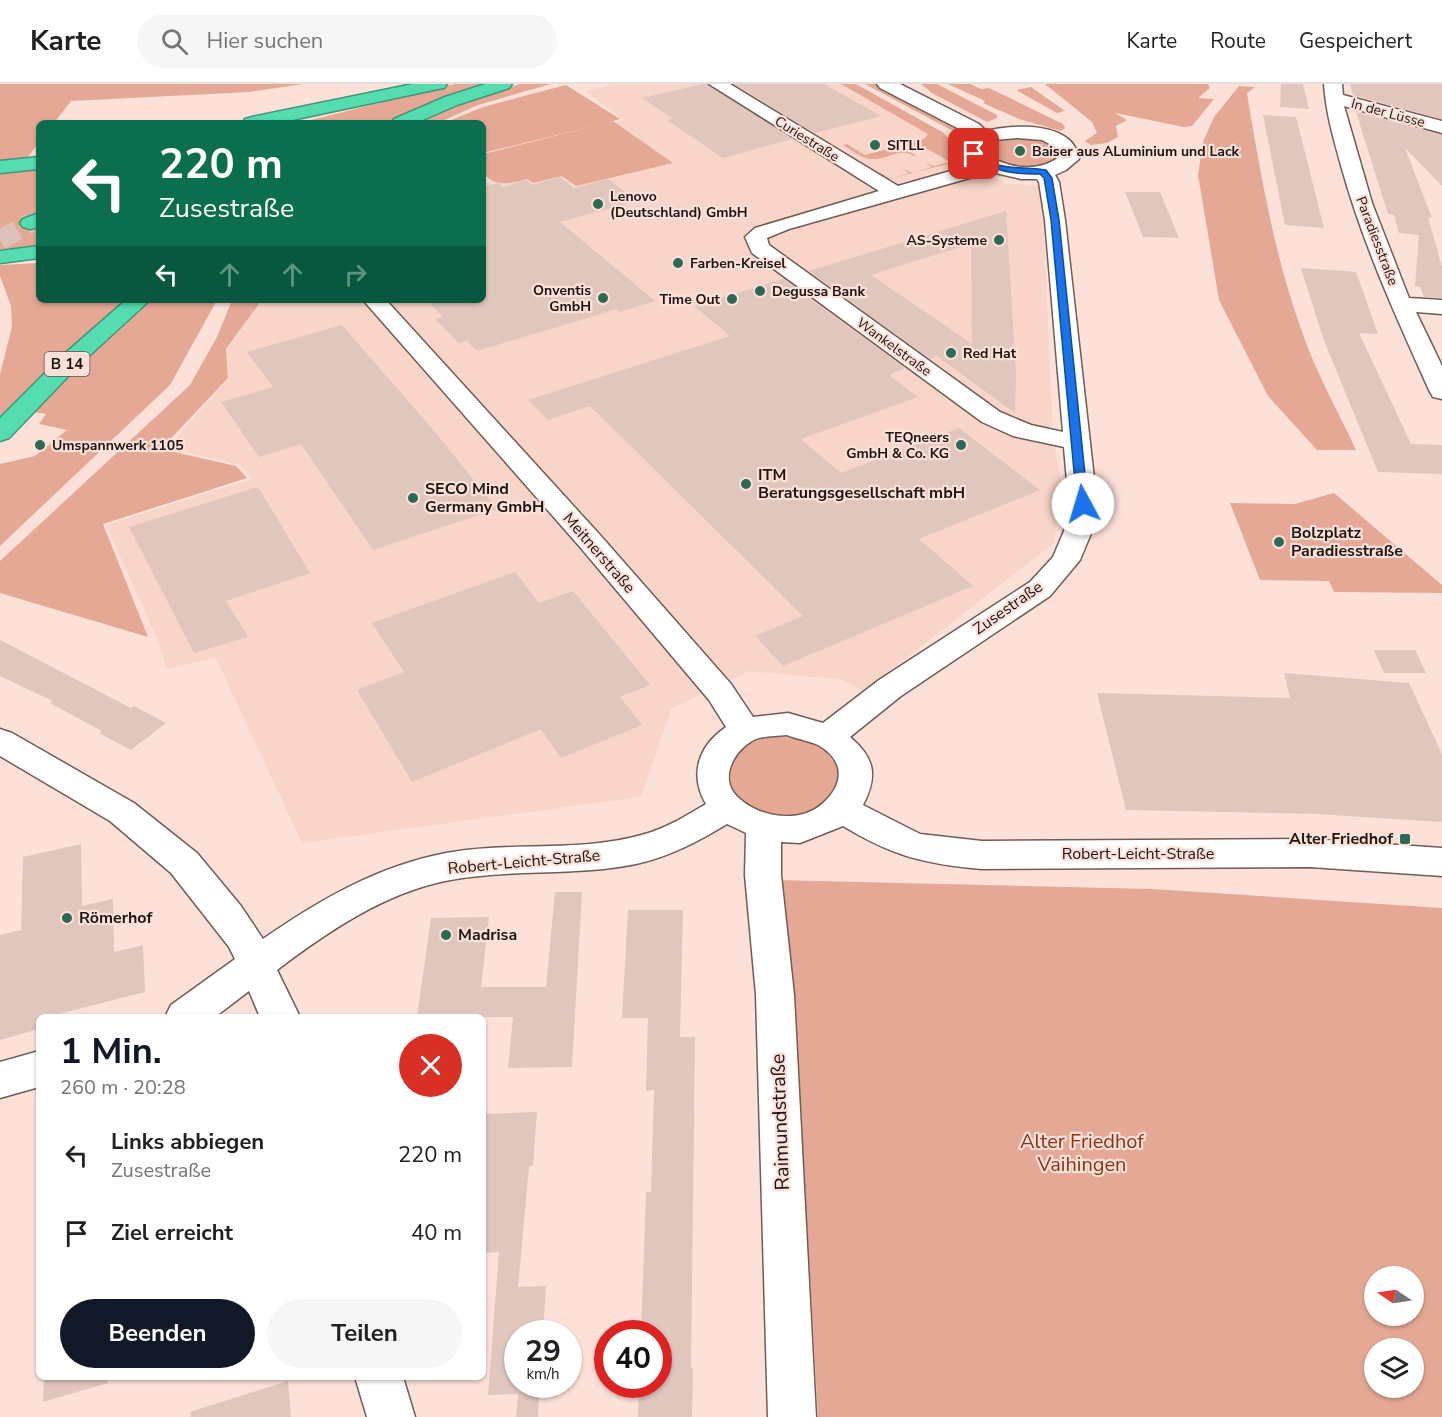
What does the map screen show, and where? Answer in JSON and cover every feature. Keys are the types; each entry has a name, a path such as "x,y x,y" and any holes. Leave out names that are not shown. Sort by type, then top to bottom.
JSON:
{"highway":[{"path":"268,120 438,84"},
{"path":"408,120 451,101 503,84"},
{"path":"296,120 342,106"},
{"path":"0,167 36,163"},
{"path":"0,257 36,252"},
{"name":"B 14","path":"0,433 69,362 136,303"}],"street":[{"name":"Curiestraße","path":"718,84 896,193"},
{"path":"886,84 962,123 983,138"},
{"path":"912,84 986,124 1009,132 1048,137 1066,147 1070,153 1070,159 1055,169 1016,171 991,166 974,154 973,148 976,142 1009,132"},
{"name":"In der Lüsse","path":"1334,91 1442,127"},
{"name":"Paradiesstraße","path":"1334,91 1335,112 1356,185 1390,280 1442,392"},
{"name":"Wankelstraße","path":"991,166 762,232 756,237 760,248 991,417 1009,427 1041,437 1077,441"},
{"name":"Zusestraße","path":"829,736 890,687 1040,588 1066,560 1078,531 1083,504 1077,441 1055,220 1049,182 1043,171"},
{"name":"Meitnerstraße","path":"377,303 590,541 720,692 745,731"},
{"path":"1402,304 1442,307"},
{"path":"788,724 810,728 829,736 851,757 856,771 854,791 843,810 827,821 807,828 785,830 763,827 743,820 727,808 717,795 712,781 713,765 718,753 730,740 745,731 766,725 788,724"},
{"path":"0,741 122,812 184,863 228,915 244,939 279,1014"},
{"name":"Robert-Leicht-Straße","path":"189,1014 328,913 378,887 422,873 469,864 595,856 638,849 669,840 727,808"},
{"name":"Robert-Leicht-Straße","path":"843,810 886,835 913,846 940,852 982,855 1310,853 1442,862"},
{"name":"Raimundstraße","path":"763,827 763,875 775,995 792,1417"},
{"path":"0,1080 36,1070"},
{"path":"380,1380 391,1417"}],"shaded area":[{"path":"616,84 843,84 942,140 989,174 1007,184 1042,185 1053,438 1061,482 1054,543 864,691 843,680 749,671 671,709 641,797 302,843 216,658 167,669 156,636 106,525 252,479 241,465 167,448 229,378 227,349 260,303 486,303 486,183 494,181 486,162 486,154 624,120 585,91"}],"green space":[{"path":"0,84 303,84 249,92 71,101 56,120 36,120 36,146 25,161 0,164"},
{"path":"455,84 485,84 441,99 396,120 311,120"},
{"path":"520,84 551,84 478,105 445,120 419,120 472,99"},
{"path":"841,84 856,84 944,133 949,139 948,152 954,161 951,163 894,178 909,173 902,168 912,173 932,167 925,162 934,166 950,162 926,148 911,152 916,156 898,153 878,159 869,159 843,145 847,144 865,155 924,139 928,134"},
{"path":"865,84 878,84 964,128 953,131"},
{"path":"921,84 937,84 997,115 997,118 987,122 932,93"},
{"path":"948,84 970,84 981,89 989,88 1063,124 1065,128 1061,131 1019,119"},
{"path":"1045,84 1208,84 1210,88 1198,98 1214,99 1192,126 1184,127 1115,113 1127,120 1116,126 1118,137 1107,143 1091,145 1085,141 1097,133 1092,122"},
{"path":"566,85 620,119 613,121 673,163 576,186 562,176 533,183 527,179 499,183 486,176 486,153 606,123 486,152 486,120 451,120 483,107"},
{"path":"1239,86 1255,87 1247,93 1252,123 1269,212 1291,300 1313,360 1356,450 1317,450 1268,396 1219,300 1198,175 1203,142 1214,117"},
{"path":"1031,87 1065,111 1057,113 1016,90"},
{"path":"1008,136 1037,139 1050,143 1061,152 1060,159 1039,166 1020,168 1002,163 982,152 984,145 993,139"},
{"path":"36,166 36,247 0,249 0,171"},
{"path":"36,263 36,303 127,303 0,420 0,375 12,326 11,306 0,276 0,265"},
{"path":"144,303 215,303 170,385 0,546 0,464 35,456 67,430 39,424 46,414 34,412 48,393"},
{"path":"231,303 259,303 226,349 228,378 161,449 236,466 247,478 103,524 148,637 0,593 0,561 190,385 217,337"},
{"path":"1334,493 1442,585 1442,593 1334,592 1329,581 1260,580 1230,503 1295,504"},
{"path":"778,736 813,745 832,759 837,777 831,794 816,809 794,817 769,816 742,803 736,797 730,783 730,768 743,748 755,741"},
{"name":"Alter Friedhof Vaihingen","path":"776,880 1152,889 1442,908 1442,1417 818,1417 793,980"}],"building":[{"path":"707,84 792,139 723,158 667,120 672,118 642,98"},
{"path":"734,84 824,84 881,116 815,133"},
{"path":"1281,84 1303,84 1309,109 1280,107"},
{"path":"1350,84 1442,84 1442,119 1353,95"},
{"path":"1356,112 1442,135 1442,186 1405,148 1432,218 1428,217 1442,267 1442,298 1424,297 1420,287 1415,286 1419,235 1399,233 1394,215 1388,214"},
{"path":"1263,115 1296,117 1324,228 1285,225"},
{"path":"560,177 574,188 608,179 637,201 560,222 655,301 620,312 617,309 477,351 467,341 459,343 435,319 443,317 430,303 486,303 486,186 499,183 503,187 527,180 532,185"},
{"path":"1125,192 1160,192 1179,238 1143,237"},
{"path":"1006,211 1016,373 1015,413 937,356 930,359 809,271","holes":["971,244 972,344 871,275"]},
{"path":"1301,268 1356,272 1378,334 1359,333 1411,444 1442,445 1442,474 1378,472 1323,338"},
{"path":"783,279 905,368 889,375 918,397 801,439 841,473 959,428 1040,490 919,539 973,586 783,666 755,636 803,616 590,406 548,420 528,400 730,336 694,306"},
{"path":"342,325 435,432 497,509 373,550 301,444 259,457 221,402 273,387 247,352"},
{"path":"258,487 310,573 226,601 248,637 194,653 129,527"},
{"path":"515,572 539,603 573,591 650,685 620,697 642,725 561,758 541,729 412,782 357,690 404,672 372,623"},
{"path":"0,640 131,708 134,706 166,723 131,750 99,733 102,731 50,703 53,701 0,676"},
{"path":"1374,650 1415,650 1426,673 1384,673"},
{"path":"1284,673 1409,683 1442,754 1442,822 1316,814 1126,810 1097,693 1290,698"},
{"name":"Römerhof","path":"81,844 82,906 113,899 114,952 143,945 145,992 59,1014 36,1014 36,1030 0,1040 0,935 21,930 23,857"},
{"path":"555,892 582,892 572,1067 508,1068 513,1017 486,1017 486,1014 417,1014 431,918 489,917 481,987 546,987"},
{"path":"628,910 683,910 680,1037 695,1037 692,1417 638,1417 639,1398 672,1398 672,1320 641,1320 646,1192 651,1192 654,1090 646,1091 648,1018 622,1018"},
{"path":"537,1112 533,1166 529,1166 518,1287 546,1286 544,1320 504,1320 504,1394 488,1395 499,1252 486,1253 486,1114"},
{"path":"44,1380 108,1380 108,1383 43,1402"},
{"path":"288,1381 291,1417 191,1417 190,1412"},
{"path":"518,1398 539,1398 538,1417 516,1417"}],"tunnel":[{"path":"0,240 30,223"}],"place":[{"name":"SITLL","path":"875,145"},
{"name":"Baiser aus ALuminium und Lack","path":"1020,151"},
{"name":"Lenovo (Deutschland) GmbH","path":"598,204"},
{"name":"AS-Systeme","path":"999,240"},
{"name":"Farben-Kreisel","path":"678,263"},
{"name":"Degussa Bank","path":"760,291"},
{"name":"Onventis GmbH","path":"603,298"},
{"name":"Time Out","path":"732,299"},
{"name":"Red Hat","path":"951,353"},
{"name":"Umspannwerk 1105","path":"40,445"},
{"name":"TEQneers GmbH & Co. KG","path":"961,445"},
{"name":"ITM Beratungsgesellschaft mbH","path":"746,484"},
{"name":"SECO Mind Germany GmbH","path":"413,498"},
{"name":"Bolzplatz Paradiesstraße","path":"1279,542"},
{"name":"Alter Friedhof","path":"1405,839"},
{"name":"Römerhof","path":"67,918"},
{"name":"Madrisa","path":"446,935"}],"route":[{"path":"974,154 991,166 1016,171 1043,171 1048,178 1055,220 1083,504"}]}
